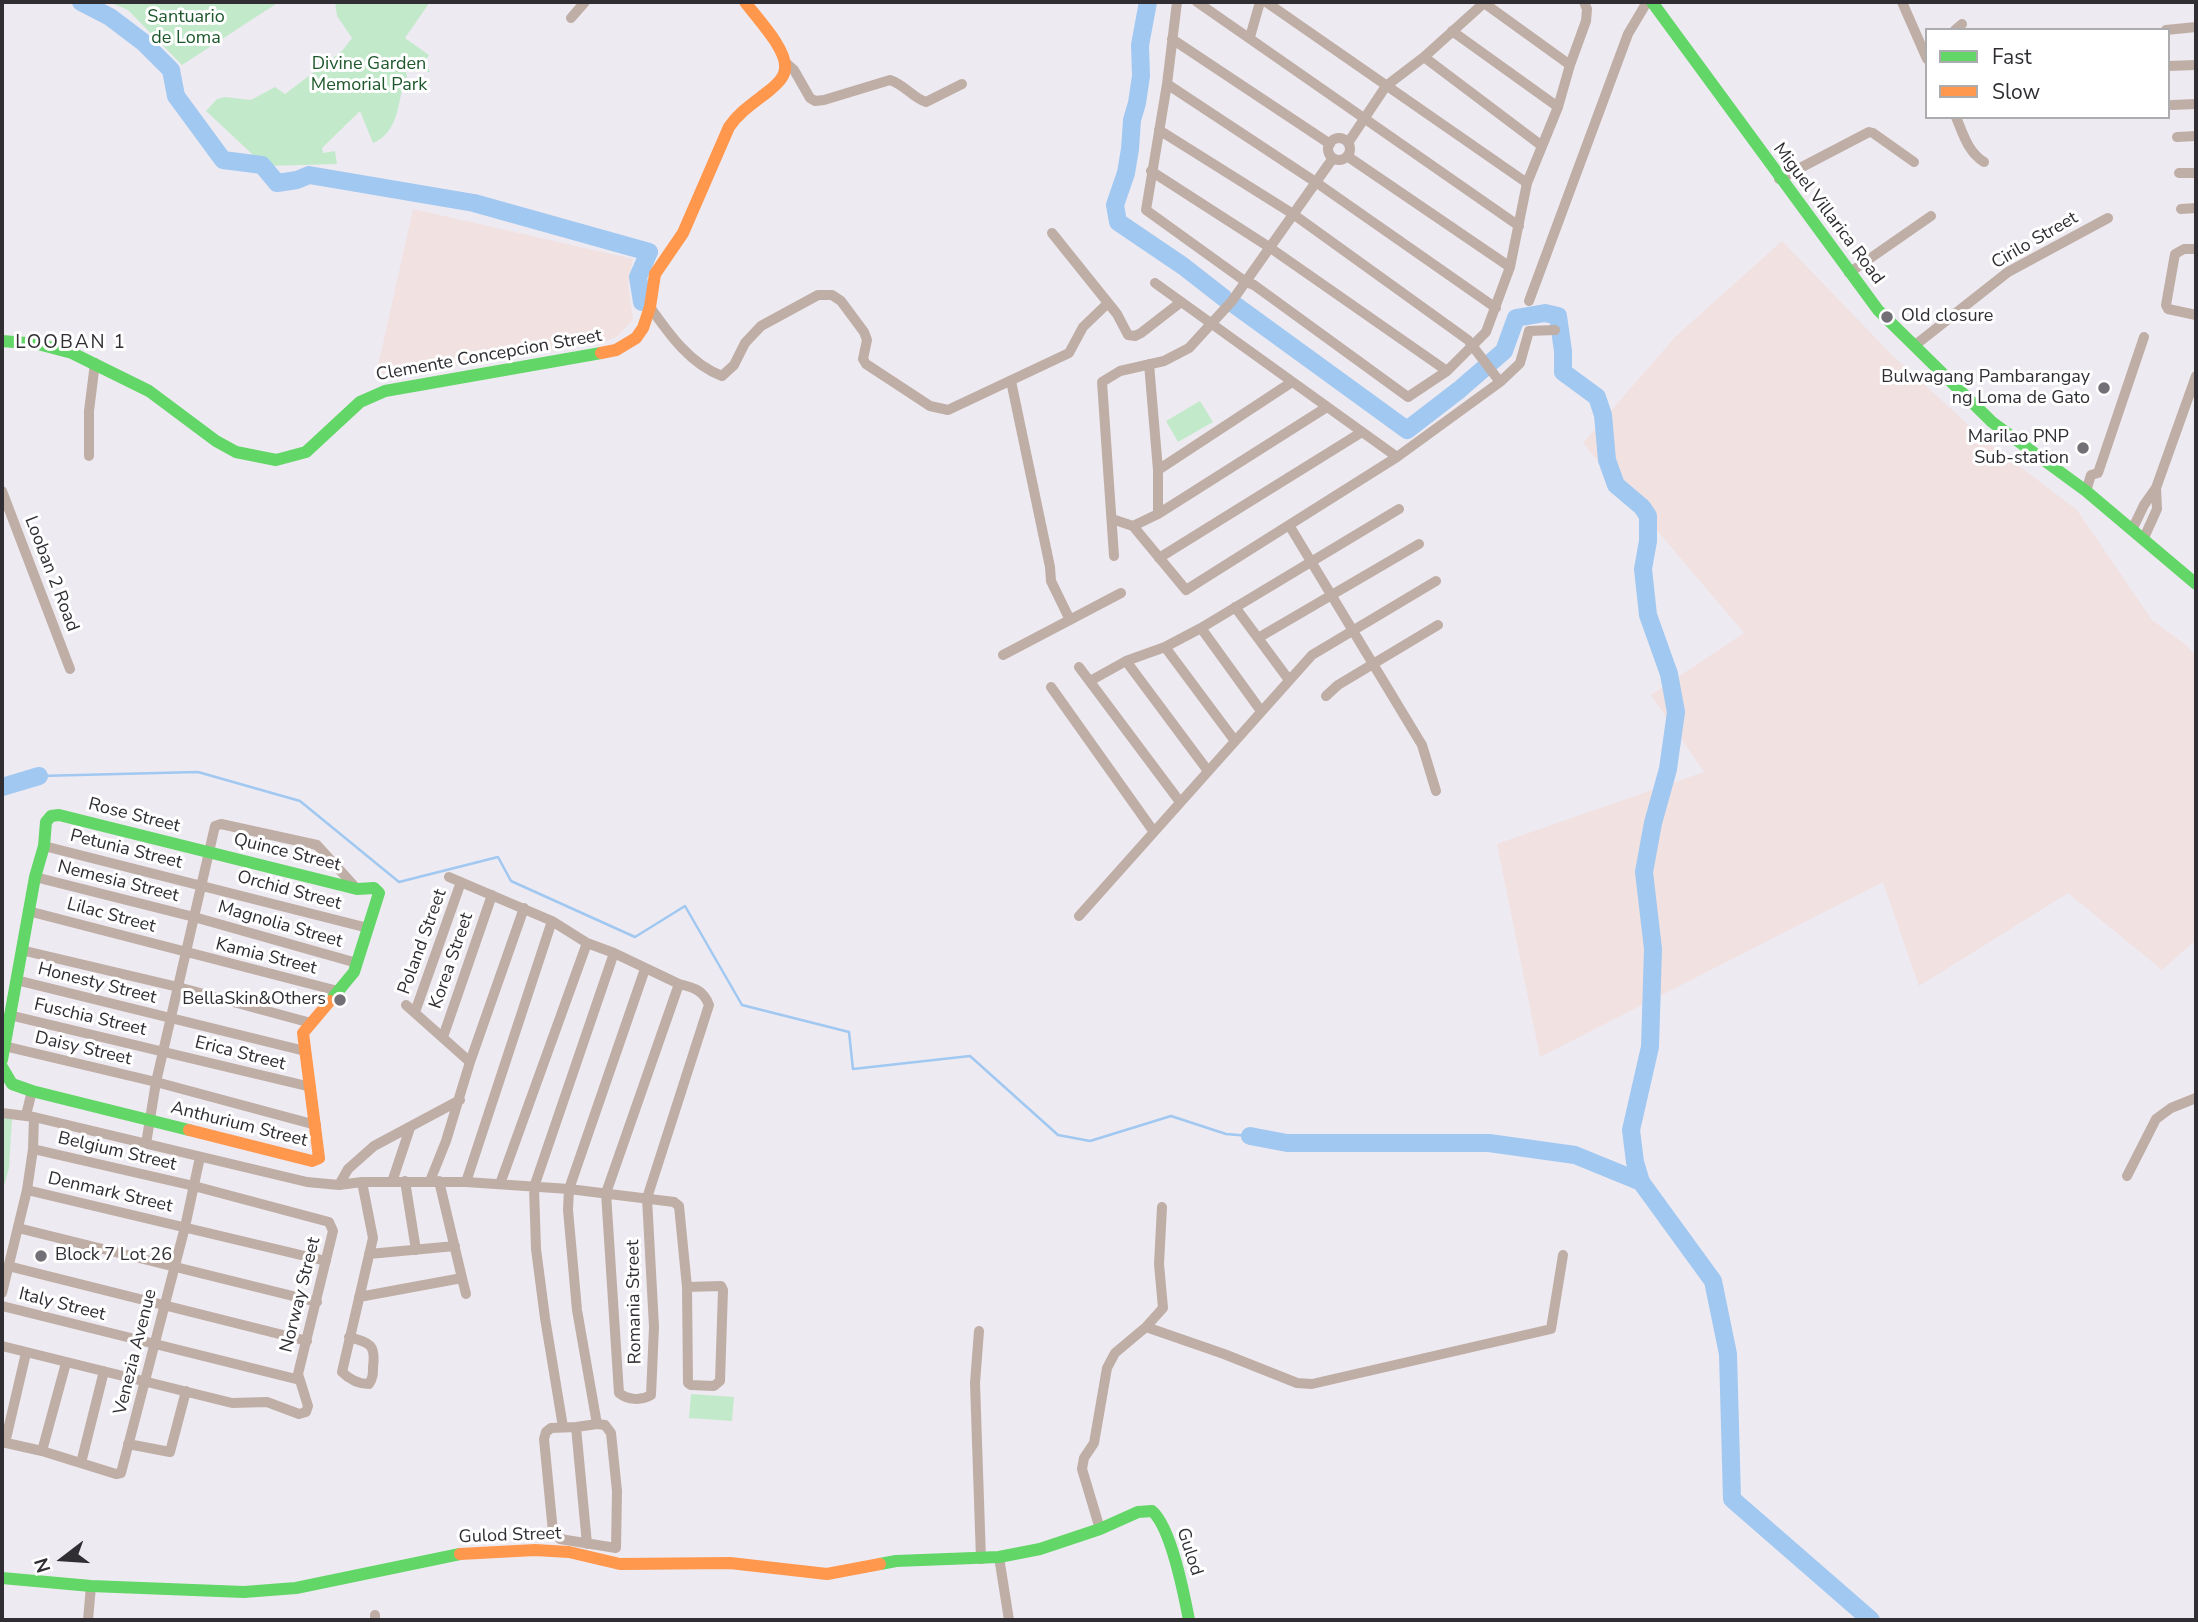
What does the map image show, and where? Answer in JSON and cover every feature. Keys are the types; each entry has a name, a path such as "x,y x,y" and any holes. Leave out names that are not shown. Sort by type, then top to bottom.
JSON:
{"street":[{"path":"571,18 585,2"},
{"path":"745,2 810,98 815,101 890,80 904,86 921,102 926,102 962,84"},
{"path":"1177,2 1146,210 1408,397 1447,371 1486,332 1510,267 1527,183 1558,107 1586,21 1587,9 1584,2"},
{"path":"1197,2 1215,7 1250,37 1363,119 1519,226"},
{"path":"1250,37 1260,2"},
{"path":"1266,2 1527,183"},
{"path":"1466,17 1468,2"},
{"path":"1348,143 1386,86 1424,57 1484,2 1570,65"},
{"path":"1530,301 1624,45 1649,2"},
{"name":"Miguel Villarica Road","path":"1649,2 1878,310 1992,422 2086,491 2196,584"},
{"path":"1902,2 1925,55"},
{"path":"2170,30 2196,27"},
{"path":"1452,31 1558,107"},
{"path":"1172,39 1330,144"},
{"path":"1424,57 1542,146"},
{"name":"Clemente Concepcion Street","path":"2,341 38,344 72,353 149,391 216,441 236,452 276,460 306,452 360,402 372,395 617,350 636,338 643,328 650,307 655,274 683,233 729,127 735,117 779,84 786,63"},
{"path":"2170,66 2196,65"},
{"path":"1167,83 1317,183 1496,308"},
{"path":"2172,104 2196,104"},
{"path":"1957,119 1968,146 1975,156 1984,162"},
{"path":"1159,130 1293,214 1468,340 1500,382"},
{"path":"1779,178 1869,132 1873,132 1914,162"},
{"path":"2177,137 2196,136"},
{"path":"1339,138 1348,143 1350,150 1347,156 1333,158 1329,152 1330,144 1339,138"},
{"path":"1347,156 1510,267"},
{"path":"1114,556 1102,382 1119,371 1164,361 1189,348 1232,301 1333,158"},
{"path":"1152,171 1269,247 1447,371"},
{"path":"2179,173 2196,173"},
{"path":"2181,209 2196,208"},
{"path":"1850,273 1931,216"},
{"name":"Cirilo Street","path":"1914,346 2008,272 2108,218"},
{"path":"1052,233 1117,314 1128,335 1141,333 1181,302"},
{"path":"2196,248 2184,249 2175,254 2166,305 2168,309 2196,315"},
{"path":"1155,283 1398,457"},
{"path":"650,307 670,335 693,358 711,372 722,376 734,365 745,343 761,326 818,295 832,295 841,301 864,332 867,340 863,359 866,364 930,406 948,410 1069,352 1083,327 1108,303"},
{"path":"1112,519 1133,526 1186,590 1398,457 1500,382 1520,363 1529,331 1555,330"},
{"path":"2086,491 2091,475 2098,473 2144,337"},
{"path":"89,456 89,411 95,363"},
{"path":"1149,364 1158,470 1158,514"},
{"path":"2132,530 2156,488 2196,376"},
{"path":"1012,381 1051,567 1051,581 1070,620"},
{"path":"1158,470 1292,382"},
{"path":"1133,526 1158,514 1326,407"},
{"path":"1159,558 1362,432"},
{"path":"2143,540 2157,509 2156,488"},
{"name":"Looban 2 Road","path":"2,491 70,669"},
{"path":"1090,681 1126,661 1165,647 1200,628 1399,509"},
{"path":"1289,525 1422,745 1436,790"},
{"path":"1258,638 1419,544"},
{"path":"1079,916 1312,655 1436,582"},
{"path":"1003,655 1121,593"},
{"path":"1235,607 1289,680"},
{"path":"1326,696 1338,685 1438,625"},
{"path":"1200,628 1261,711"},
{"path":"1165,647 1234,741"},
{"path":"1126,661 1208,771"},
{"path":"1079,667 1180,802"},
{"path":"1051,687 1154,831"},
{"name":"Rose Street","path":"44,846 46,822 51,816 59,815 209,852"},
{"path":"146,1144 156,1082 201,884 215,826 221,824 317,845 358,889 374,888 379,893 354,972 303,1033 316,1125"},
{"path":"2,1060 34,877 44,846"},
{"name":"Petunia Street","path":"44,846 201,884"},
{"name":"Quince Street","path":"209,852 358,889"},
{"name":"Nemesia Street","path":"34,877 194,917"},
{"path":"449,877 552,921 587,943 645,969 679,984 697,988 705,996 709,1005 647,1198"},
{"name":"Poland Street","path":"443,1037 410,1009 461,882"},
{"name":"Orchid Street","path":"201,884 368,928"},
{"name":"Korea Street","path":"443,1037 492,895"},
{"path":"466,1294 455,1246 434,1181 470,1062 524,908"},
{"name":"Lilac Street","path":"28,911 186,953"},
{"name":"Magnolia Street","path":"194,917 357,963"},
{"path":"466,1182 552,921"},
{"path":"500,1184 587,943"},
{"path":"21,950 178,986 311,1023"},
{"name":"Kamia Street","path":"186,953 338,991"},
{"path":"562,1427 536,1249 534,1186 614,953"},
{"path":"597,1424 577,1310 568,1209 569,1189 645,969"},
{"name":"Honesty Street","path":"16,980 305,1051"},
{"path":"606,1194 679,984"},
{"name":"Fuschia Street","path":"9,1015 163,1052"},
{"path":"443,1037 470,1062"},
{"name":"Daisy Street","path":"4,1046 156,1082 316,1125"},
{"name":"Erica Street","path":"163,1052 310,1087"},
{"path":"2,1066 12,1084 32,1091 30,1116 33,1149 27,1190 2,1293"},
{"name":"Anthurium Street","path":"32,1091 312,1161 319,1158 316,1125"},
{"path":"2127,1177 2156,1119 2171,1108 2196,1098"},
{"path":"339,1185 348,1169 374,1146 460,1100"},
{"path":"2,1113 30,1116 307,1182 339,1185 362,1182 466,1182 569,1189 674,1202 679,1206 687,1287 688,1383 714,1386 720,1381 723,1290 721,1286 687,1287"},
{"path":"392,1182 410,1128"},
{"name":"Belgium Street","path":"33,1149 194,1186 329,1222 332,1226"},
{"name":"Venezia Avenue","path":"81,1463 121,1474 185,1227 200,1157"},
{"path":"405,1181 416,1250"},
{"path":"349,1337 369,1343 373,1349 372,1379 369,1384 346,1377 342,1372 349,1337 373,1238 362,1182"},
{"name":"Denmark Street","path":"27,1190 326,1261"},
{"name":"Romania Street","path":"606,1194 619,1393 625,1398 651,1395 654,1327 647,1198"},
{"path":"1100,1528 1082,1469 1084,1458 1094,1443 1107,1368 1115,1353 1146,1327 1163,1308 1159,1264 1162,1207"},
{"name":"Norway Street","path":"186,1391 232,1403 267,1402 299,1414 306,1412 308,1406 298,1374 317,1302 332,1226"},
{"path":"18,1228 317,1302"},
{"path":"369,1254 455,1246"},
{"path":"1146,1327 1297,1383 1312,1384 1550,1329 1563,1255"},
{"path":"8,1266 307,1341"},
{"path":"359,1297 462,1278"},
{"name":"Italy Street","path":"2,1306 300,1380"},
{"path":"979,1331 975,1383 981,1559"},
{"path":"2,1346 186,1391 170,1452 128,1444"},
{"path":"26,1353 3,1442 81,1463 104,1371"},
{"path":"42,1451 66,1363"},
{"path":"597,1424 604,1426 611,1433 617,1491 616,1548 560,1539 553,1532 544,1439 551,1428 576,1427 597,1424"},
{"path":"576,1427 587,1544"},
{"name":"Gulod","path":"1100,1528 1138,1512 1152,1511 1159,1517 1183,1589 1189,1620"},
{"name":"Gulod Street","path":"2,1578 91,1586 244,1592 296,1588 458,1554 535,1550 569,1552 620,1564 730,1563 827,1574 896,1561 999,1557 1040,1549 1100,1528"},
{"path":"999,1557 1009,1620"},
{"path":"88,1620 91,1586"}],"shaded area":[{"path":"413,209 633,259 628,284 633,319 618,336 604,342 501,360 376,375"},
{"path":"1782,241 1892,355 1985,440 2077,510 2152,620 2186,645 2196,656 2196,940 2162,970 2068,893 1919,986 1883,882 1540,1057 1497,844 1704,772 1651,695 1744,633 1583,443 1675,337"}],"green space":[{"name":"Santuario de Loma","path":"109,2 279,2 182,65 128,10"},
{"name":"Divine Garden Memorial Park","path":"335,2 430,2 405,38 429,55 425,61 430,72 406,71 408,86 402,89 391,127 380,139 373,143 360,111 322,148 323,153 335,151 337,164 265,166 206,111 217,99 225,97 251,100 275,87 285,94 342,51 352,38 337,16"},
{"path":"1200,401 1213,422 1178,442 1166,421"},
{"path":"2,1116 12,1119 9,1168 2,1193"},
{"path":"691,1394 734,1397 732,1421 689,1418"}],"waterway":[{"path":"81,2 110,17 143,42 171,70 176,96 223,160 262,165 277,183 309,175 474,203 649,252 638,277 642,302"},
{"path":"1148,2 1140,45 1141,76 1132,120 1130,149 1126,173 1115,205 1118,222 1183,266 1224,298"},
{"path":"1235,305 1407,430 1504,351 1516,318 1545,313 1558,316 1563,372 1597,397 1603,415 1607,460 1616,485 1642,507 1648,516 1648,541 1643,569 1648,615 1669,674 1676,712 1668,769 1653,823 1644,872 1653,949 1650,1047 1631,1130 1635,1162 1641,1182"},
{"path":"39,776 198,772 300,801 399,882 498,857 511,881 635,937 685,906 742,1005 849,1032 853,1069 970,1056 1058,1135 1090,1141 1171,1116 1226,1134 1250,1136"},
{"path":"2,787 39,776"},
{"path":"1250,1136 1287,1143 1489,1143 1575,1155 1641,1182 1713,1281 1728,1354 1732,1499 1871,1620"}],"traffic: fast":[{"path":"1652,2 1878,310 1992,422 2086,491 2196,584"},
{"path":"2,341 38,344 72,353 149,391 216,441 236,452 276,460 306,452 360,402 385,391 601,353"},
{"path":"2,1060 35,877 44,846 46,822 51,816 59,815 357,889 374,888 379,893 354,972 330,1001"},
{"path":"2,1067 12,1084 32,1091 189,1130"},
{"path":"880,1564 999,1557 1040,1549 1100,1529 1138,1512 1152,1511 1159,1519 1171,1546 1189,1620"},
{"path":"2,1578 91,1586 244,1592 296,1588 460,1554"}],"traffic: slow":[{"path":"601,353 616,350 636,338 643,328 650,307 655,274 683,233 729,127 784,74 781,52 745,2"},
{"path":"189,1130 312,1161 319,1158 303,1033 330,1001"},
{"path":"460,1554 535,1550 569,1552 620,1564 730,1563 827,1574 880,1564"}],"place":[{"name":"Old closure","path":"1887,317"},
{"name":"Bulwagang Pambarangay ng Loma de Gato","path":"2104,388"},
{"name":"Marilao PNP Sub-station","path":"2083,448"},
{"name":"BellaSkin&Others","path":"340,1000"},
{"name":"Block 7 Lot 26","path":"41,1256"}],"district":[{"name":"LOOBAN 1","path":"71,343"}]}
